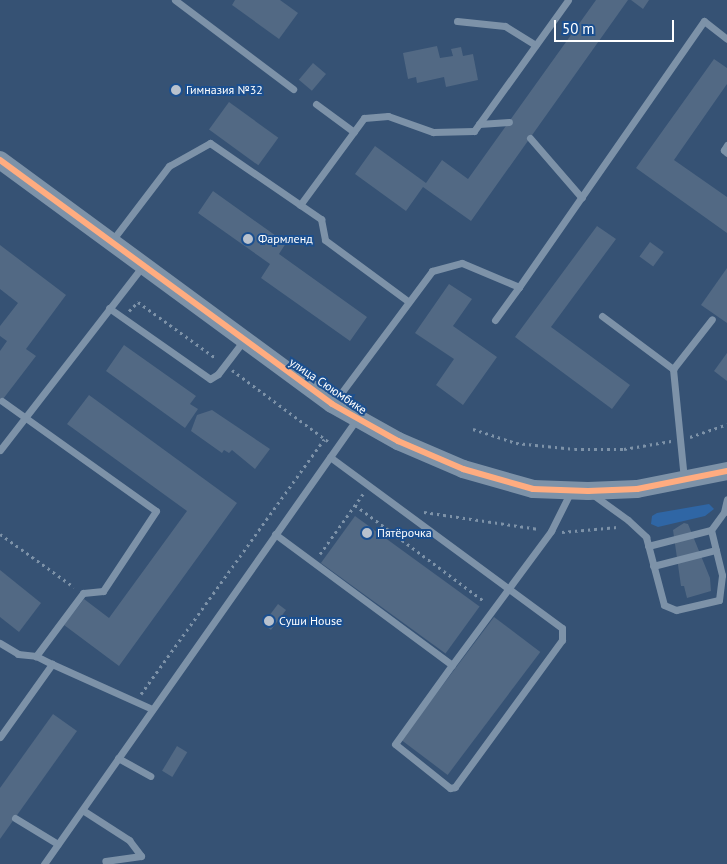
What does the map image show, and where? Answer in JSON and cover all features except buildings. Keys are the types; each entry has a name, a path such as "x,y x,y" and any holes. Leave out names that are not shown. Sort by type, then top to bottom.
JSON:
{"street":[{"name":"улица Сююмбике","path":"0,160 142,267 332,404 356,420 463,469 516,485 580,491 637,489 684,482 727,471"}],"lane":[{"path":"175,0 293,89"},
{"path":"300,205 364,118 388,116 433,132 474,131 568,0"},
{"path":"456,21 505,26 536,44"},
{"path":"495,320 704,21 727,39"},
{"path":"316,104 354,132"},
{"path":"479,124 509,122"},
{"path":"530,138 582,198"},
{"path":"110,243 169,166 210,144 321,219 325,240 408,302"},
{"path":"727,145 724,150 727,153"},
{"path":"332,404 432,271 462,263 519,287"},
{"path":"0,450 24,416 142,267"},
{"path":"109,308 206,377 213,378 226,365 244,340"},
{"path":"602,316 673,369"},
{"path":"684,482 673,369 712,319"},
{"path":"2,401 156,511 103,591 83,593 36,656"},
{"path":"44,864 84,810 152,709 356,420"},
{"path":"330,457 369,485 509,587 560,624 562,640 455,786 450,788 395,744 509,587 580,491 634,525 646,537 664,605 676,610 694,608 719,600 722,575 711,530"},
{"path":"648,546 711,530 724,512 727,499"},
{"path":"276,534 452,665"},
{"path":"653,566 716,550"},
{"path":"0,643 18,654 36,656 152,709"},
{"path":"0,737 52,664"},
{"path":"118,758 150,776"},
{"path":"84,810 129,840 140,856 105,861"},
{"path":"15,818 58,844"}],"path":[{"path":"124,318 138,302 226,365 336,448"},
{"path":"473,429 516,442 575,449 624,449 680,440 727,424"},
{"path":"136,701 324,439"},
{"path":"314,562 369,485"},
{"path":"355,506 494,608"},
{"path":"423,512 551,531 577,532 634,525"},
{"path":"0,534 83,593"}],"shaded area":[{"path":"709,504 714,509 705,516 658,527 651,524 652,516 657,513"}],"cycle path":[{"path":"0,160 332,404 398,441 463,469 533,489 588,491 637,489 727,471"}],"place":[{"name":"Гимназия №32","path":"176,90"},
{"name":"Фармленд","path":"248,239"},
{"name":"Пятёрочка","path":"367,533"},
{"name":"Суши House","path":"269,621"}]}
